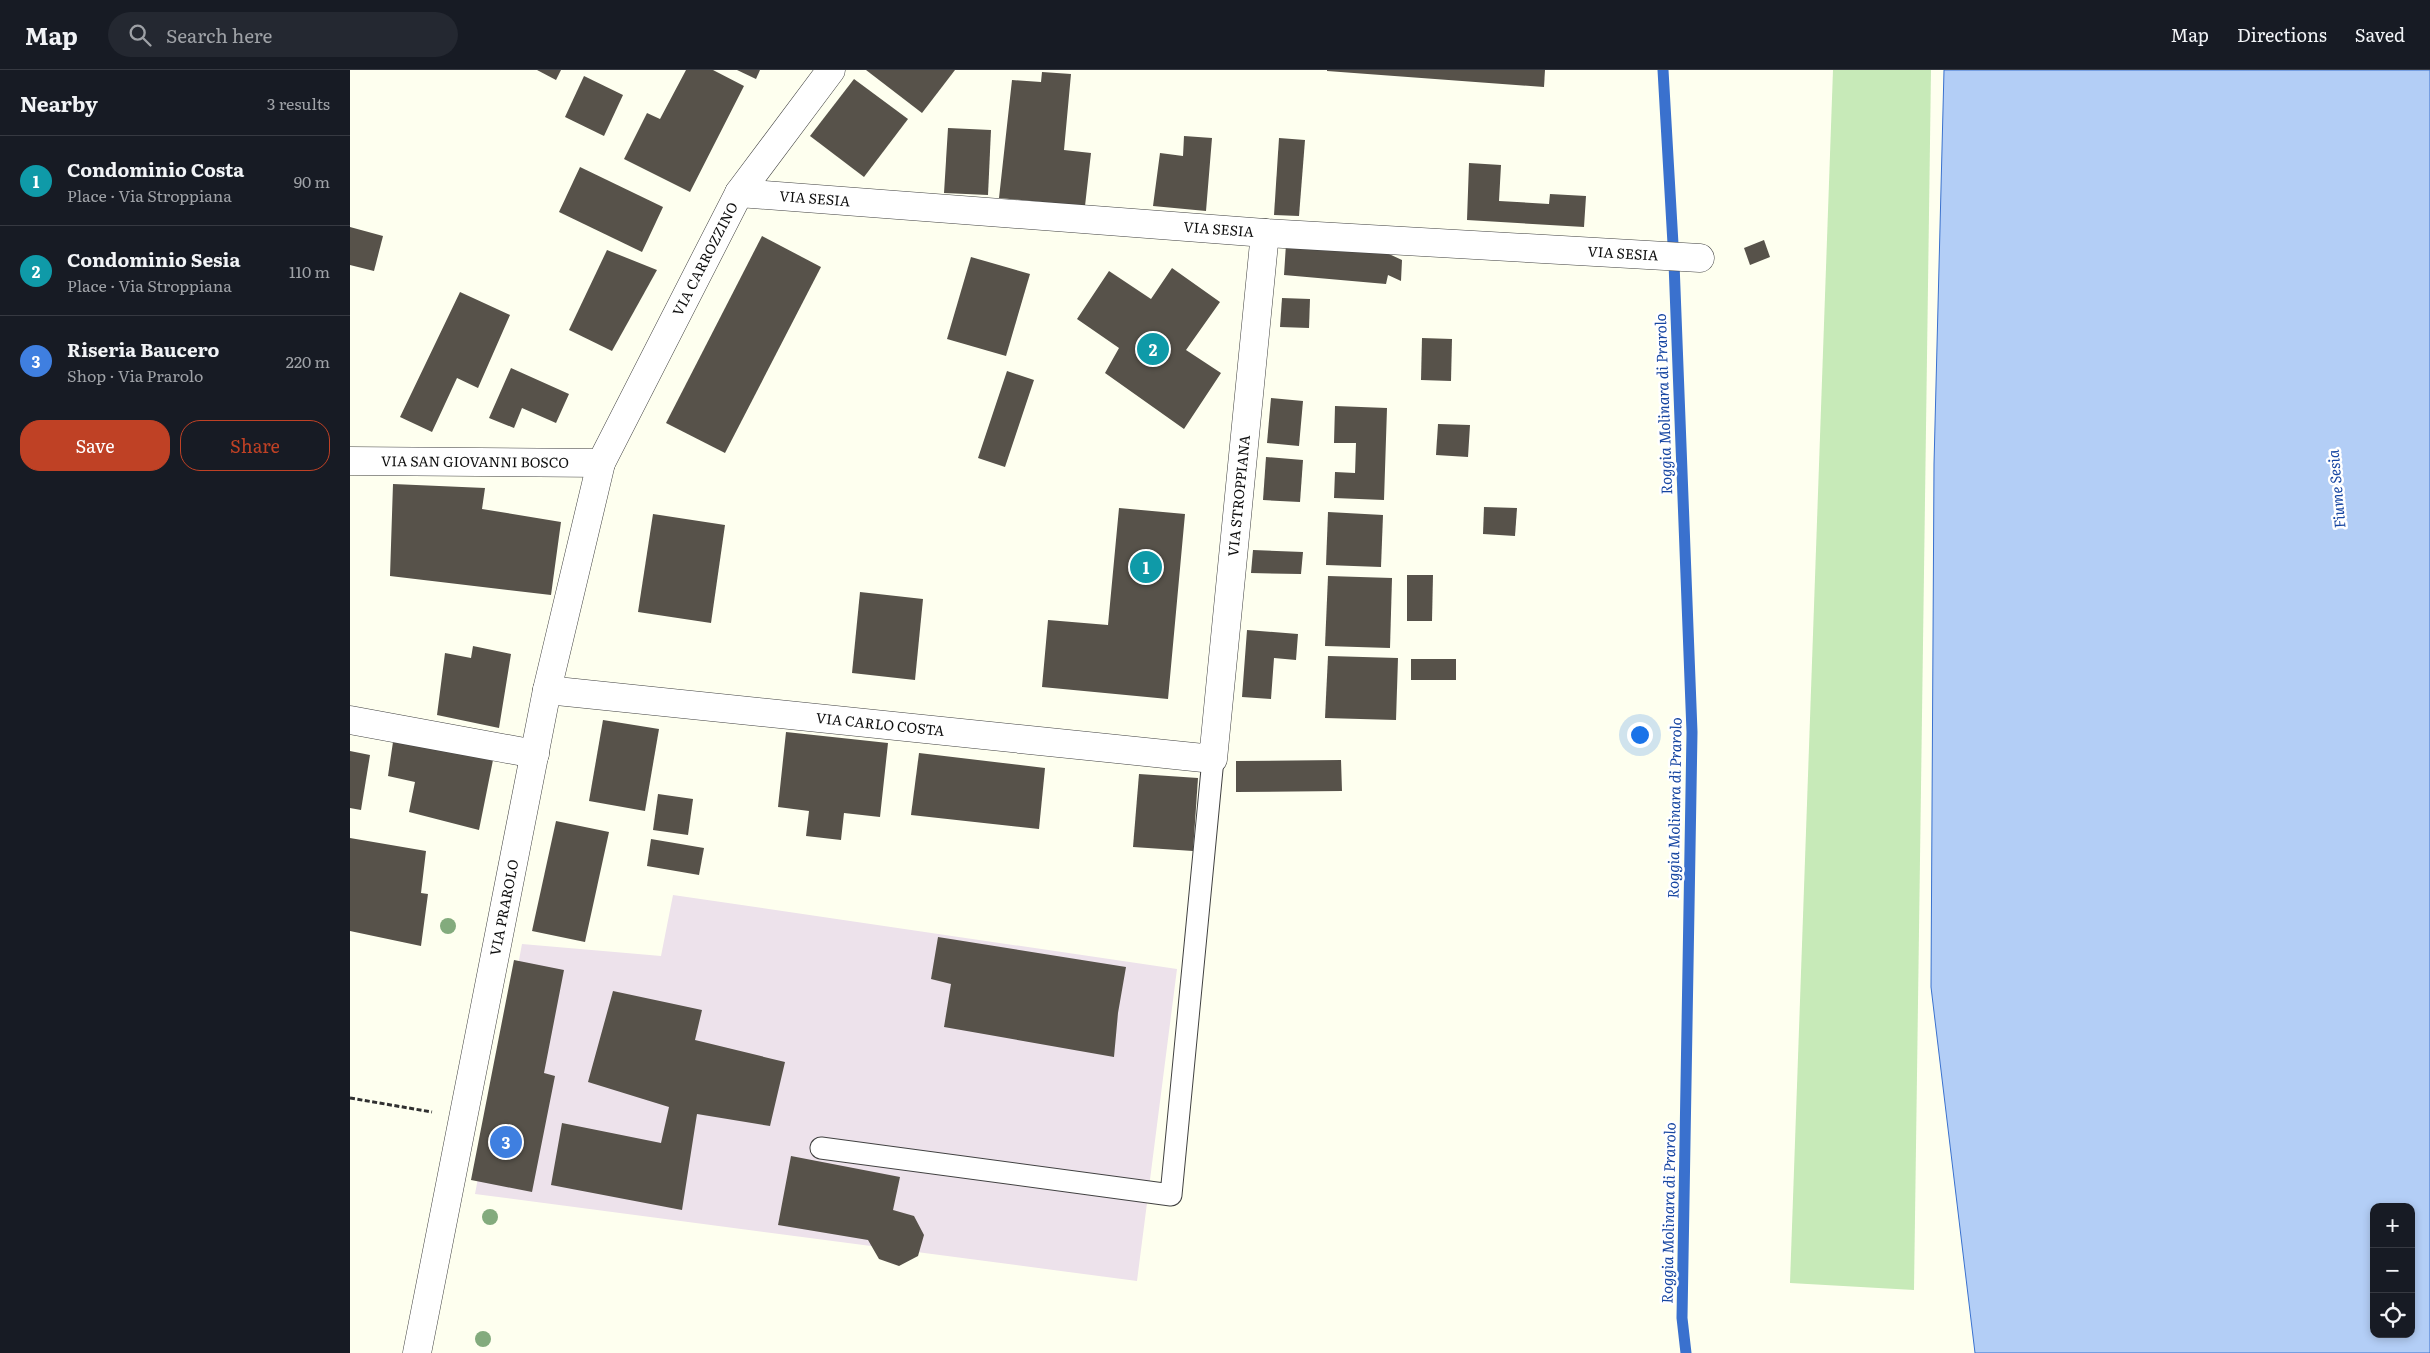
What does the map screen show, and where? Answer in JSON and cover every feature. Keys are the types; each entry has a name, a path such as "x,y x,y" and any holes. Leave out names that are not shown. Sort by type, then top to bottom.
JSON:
{"street":[{"name":"VIA CARROZZINO","path":"601,463 739,193 831,70"},
{"name":"VIA SESIA","path":"739,193 1265,233 1700,258"},
{"name":"VIA STROPPIANA","path":"1213,759 1265,233"},
{"name":"VIA SAN GIOVANNI BOSCO","path":"350,461 601,463"},
{"name":"VIA PRAROLO","path":"417,1353 547,690 601,463"},
{"name":"VIA CARLO COSTA","path":"547,690 1213,759"},
{"path":"350,720 535,754"}],"lane":[{"path":"821,1148 1171,1196 1213,759"}],"path":[{"path":"350,1098 464,1118"}],"shaded area":[{"path":"673,895 1177,969 1137,1281 475,1194 522,944 661,956"}],"green space":[{"path":"1833,70 1931,70 1914,1290 1790,1283"}],"water":[{"name":"Fiume Sesia","path":"1944,70 2430,70 2430,1353 1975,1353 1931,987 1934,464"}],"building":[{"path":"537,70 561,70 556,80"},
{"path":"686,70 713,70 744,86 690,192 624,159 647,113 660,119"},
{"path":"737,70 760,70 756,79"},
{"path":"866,70 955,70 922,113"},
{"path":"1327,70 1545,70 1544,87"},
{"path":"1042,72 1071,74 1064,150 1091,153 1085,206 999,198 1012,80 1041,82"},
{"path":"584,76 623,95 604,136 565,117"},
{"path":"854,79 908,119 864,177 810,136"},
{"path":"948,128 991,130 988,195 944,193"},
{"path":"1184,136 1212,138 1206,211 1153,206 1160,153 1183,156"},
{"path":"1279,138 1305,140 1299,216 1274,215"},
{"path":"1469,163 1501,165 1499,201 1549,204 1550,194 1586,196 1584,227 1467,220"},
{"path":"580,167 663,207 642,252 559,212"},
{"path":"350,227 383,236 374,271 350,265"},
{"path":"762,236 821,267 725,453 666,423"},
{"path":"1764,240 1770,257 1750,265 1744,248"},
{"path":"1286,244 1389,254 1402,260 1401,281 1388,275 1386,284 1284,275"},
{"path":"607,250 657,270 612,351 569,330"},
{"path":"971,257 1030,274 1006,356 947,339"},
{"path":"1172,268 1220,302 1186,350 1221,373 1184,429 1105,373 1119,348 1077,319 1109,271 1151,299"},
{"path":"460,292 510,315 478,388 457,378 432,432 400,417"},
{"path":"1282,298 1310,299 1309,328 1280,327"},
{"path":"1422,338 1452,339 1451,381 1421,380"},
{"path":"511,368 569,394 556,423 522,408 514,428 489,418"},
{"path":"1007,371 1034,380 1005,467 978,458"},
{"path":"1271,398 1303,401 1299,446 1267,443"},
{"path":"1335,406 1387,408 1384,500 1334,498 1335,472 1355,473 1356,443 1334,443"},
{"path":"1438,424 1470,425 1468,457 1436,455"},
{"path":"1266,457 1303,460 1300,502 1263,500"},
{"path":"393,484 485,488 482,509 561,522 551,595 390,576"},
{"path":"1484,507 1517,508 1515,536 1483,534"},
{"path":"1119,508 1185,514 1168,699 1042,687 1048,620 1108,625"},
{"path":"1328,512 1383,515 1381,567 1326,565"},
{"path":"653,514 725,525 711,623 638,612"},
{"path":"1253,550 1303,552 1301,574 1251,573"},
{"path":"1407,575 1433,575 1432,621 1407,621"},
{"path":"1328,576 1392,578 1390,648 1325,646"},
{"path":"860,592 923,599 915,680 852,673"},
{"path":"1247,630 1298,634 1296,660 1274,658 1271,699 1242,697"},
{"path":"473,646 511,654 499,728 437,715 445,653 471,658"},
{"path":"1328,656 1398,658 1396,720 1325,718"},
{"path":"1411,659 1456,659 1456,680 1411,680"},
{"path":"603,720 659,729 645,811 589,801"},
{"path":"786,732 888,743 880,817 844,813 841,840 806,836 809,811 778,807"},
{"path":"393,742 493,760 479,830 409,812 415,782 388,776"},
{"path":"350,751 370,755 361,810 350,808"},
{"path":"919,753 1045,768 1039,829 911,815"},
{"path":"1341,760 1342,791 1236,792 1236,761"},
{"path":"1139,774 1198,778 1193,851 1133,847"},
{"path":"658,794 693,799 688,835 653,830"},
{"path":"556,821 609,832 585,942 532,931"},
{"path":"350,838 426,851 421,893 428,894 421,946 350,931"},
{"path":"651,839 704,848 699,875 647,866"},
{"path":"938,937 1126,967 1118,1013 1114,1057 944,1027 951,984 931,979"},
{"path":"514,960 564,970 544,1073 555,1076 532,1192 471,1180"},
{"path":"613,991 702,1010 695,1040 785,1062 770,1126 697,1114 682,1210 551,1185 562,1123 661,1143 669,1107 588,1082"},
{"path":"791,1156 900,1177 893,1210 914,1216 924,1235 918,1256 899,1266 879,1259 868,1240 778,1225"}],"waterway":[{"name":"Roggia Molinara di Prarolo","path":"1663,70 1673,244"},
{"name":"Roggia Molinara di Prarolo","path":"1674,263 1692,732 1682,1318 1686,1353"}],"place":[{"name":"Condominio Sesia","path":"1153,349"},
{"name":"Condominio Costa","path":"1146,567"},
{"name":"Riseria Baucero","path":"506,1142"}]}
